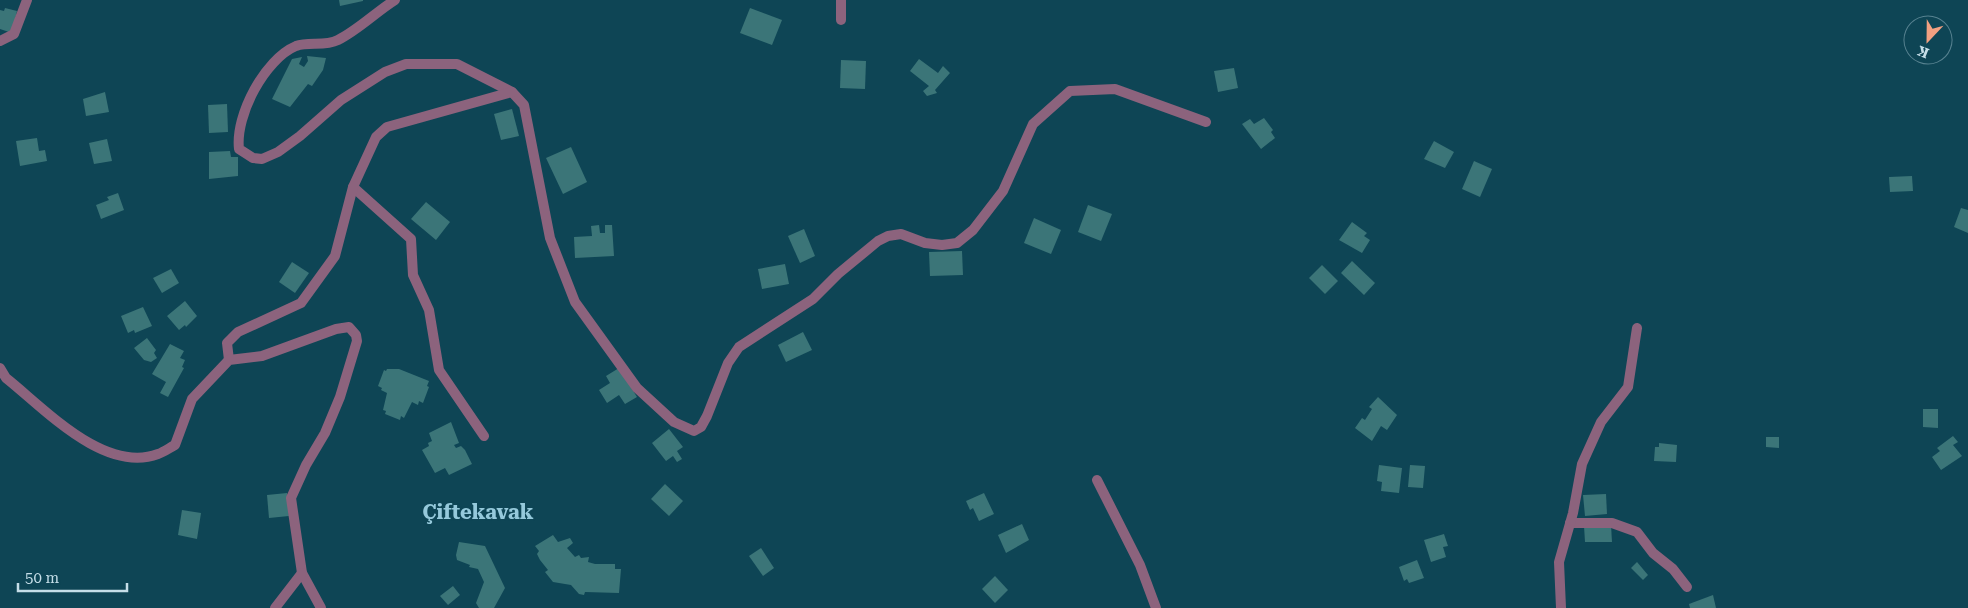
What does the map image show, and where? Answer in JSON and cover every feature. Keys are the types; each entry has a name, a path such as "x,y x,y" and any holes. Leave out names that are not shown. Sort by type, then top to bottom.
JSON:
{"street":[{"path":"0,41 14,34 27,0"},
{"path":"395,0 338,40 324,45 298,45 280,55 270,64 248,103 238,136 240,149 253,158 262,159 278,152 300,136 341,100 385,72 406,64 456,64 512,92 524,105 550,238 575,302 637,388 674,422 694,431 701,427 707,416 728,363 739,347 813,299 838,274 878,241 888,236 901,234 925,244 942,245 957,243 973,230 1003,191 1033,124 1070,91 1115,89 1206,122"},
{"path":"841,0 841,20"},
{"path":"229,360 227,343 238,332 301,303 335,256 353,187 376,137 387,127 512,92"},
{"path":"353,187 411,239 413,275 429,310 438,370 484,436"},
{"path":"0,368 6,378 84,442 108,452 137,458 157,454 175,445 192,399 229,360 262,356 336,328 349,327 356,335 355,350 325,433 306,465 291,498 302,573 321,608"},
{"path":"1561,608 1559,562 1570,523 1582,464 1601,422 1628,387 1637,328"},
{"path":"1096,480 1140,565 1156,608"},
{"path":"1570,523 1612,523 1637,532 1653,554 1673,569 1687,588"},
{"path":"275,608 302,573"}],"building":[{"path":"339,0 363,0 363,1 340,6"},
{"path":"5,8 17,11 12,33 0,29 0,10 4,11"},
{"path":"750,8 782,20 772,45 740,33"},
{"path":"307,56 326,58 323,70 312,86 308,84 290,107 272,99 292,59 302,57 299,64 304,67 308,61"},
{"path":"919,59 938,73 943,66 950,73 935,90 937,93 927,96 923,91 929,86 910,71"},
{"path":"841,60 866,61 865,89 840,88"},
{"path":"1234,68 1238,88 1218,92 1214,71"},
{"path":"105,92 109,112 86,116 83,99"},
{"path":"227,104 228,132 209,133 208,105"},
{"path":"512,109 519,136 501,140 494,114"},
{"path":"1264,118 1273,130 1271,132 1275,138 1261,149 1242,124 1250,119 1254,124"},
{"path":"37,138 39,151 45,150 47,161 20,166 16,141"},
{"path":"107,139 112,161 94,164 89,143"},
{"path":"1434,141 1454,152 1445,168 1424,159"},
{"path":"571,147 587,182 563,194 546,158"},
{"path":"230,151 231,157 238,157 238,176 209,179 209,152"},
{"path":"1474,161 1492,169 1480,197 1462,189"},
{"path":"1912,176 1913,191 1890,192 1889,177"},
{"path":"118,193 124,210 101,219 96,205 109,200 107,197"},
{"path":"426,202 450,222 436,240 411,219"},
{"path":"1088,205 1112,214 1101,241 1078,232"},
{"path":"1961,208 1968,210 1968,233 1954,227"},
{"path":"1034,218 1061,230 1051,254 1024,243"},
{"path":"1352,222 1367,233 1364,236 1370,240 1362,253 1339,240"},
{"path":"599,225 600,233 605,233 605,225 612,225 614,256 575,258 574,237 592,236 591,226"},
{"path":"804,229 815,256 800,263 788,236"},
{"path":"962,251 963,275 930,276 929,252"},
{"path":"1352,261 1375,283 1364,295 1341,273"},
{"path":"292,262 309,273 295,293 279,282"},
{"path":"785,264 789,284 762,289 758,269"},
{"path":"1322,265 1338,281 1325,294 1309,278"},
{"path":"171,269 179,283 162,293 153,278"},
{"path":"185,301 197,316 186,327 185,325 179,330 167,316"},
{"path":"143,307 152,326 135,333 134,330 128,333 121,316"},
{"path":"803,332 812,350 786,362 778,345"},
{"path":"147,338 156,350 154,353 157,358 151,362 144,360 134,348"},
{"path":"170,344 184,351 180,358 185,360 182,367 184,368 168,397 160,393 166,382 152,374"},
{"path":"619,368 637,397 625,404 619,395 607,403 599,390 610,383 606,376"},
{"path":"387,369 399,369 429,381 427,386 429,387 423,403 419,401 418,405 412,402 404,418 401,416 400,420 385,414 386,411 383,410 387,393 378,386 384,370 386,371"},
{"path":"1378,397 1397,415 1387,430 1381,426 1372,441 1355,428 1362,418 1365,420 1372,409 1369,407"},
{"path":"1923,409 1938,409 1938,428 1923,427"},
{"path":"451,422 459,443 454,445 456,448 461,446 465,450 472,464 449,475 445,468 435,473 422,450 429,446 428,443 432,441 429,433"},
{"path":"669,429 683,447 677,451 682,459 677,462 673,456 666,461 652,443"},
{"path":"1953,436 1958,442 1953,445 1962,456 1941,470 1932,457 1940,451 1937,448"},
{"path":"1766,437 1779,437 1779,448 1766,447"},
{"path":"1659,443 1677,445 1676,462 1654,461 1655,447 1659,447"},
{"path":"1379,465 1402,468 1399,493 1381,491 1382,482 1377,481"},
{"path":"1410,465 1425,466 1423,488 1408,487"},
{"path":"665,484 683,501 669,516 651,499"},
{"path":"287,493 289,516 269,518 267,495"},
{"path":"984,493 994,514 979,521 973,508 970,510 966,501"},
{"path":"1606,494 1607,514 1585,516 1583,495"},
{"path":"182,510 201,513 197,539 178,535"},
{"path":"1022,524 1029,540 1006,553 998,535"},
{"path":"1611,525 1612,542 1585,542 1584,526"},
{"path":"1444,534 1448,546 1443,547 1446,557 1431,562 1424,540"},
{"path":"553,535 558,542 570,538 573,543 567,548 575,557 579,555 581,558 589,557 588,562 615,564 615,569 621,569 619,593 585,592 584,595 579,594 571,585 553,582 545,572 548,570 540,560 537,554 539,551 535,546"},
{"path":"459,542 485,546 505,588 494,608 479,608 476,603 484,582 478,569 469,567 470,565 457,560 456,555"},
{"path":"761,548 774,568 763,576 749,556"},
{"path":"1417,560 1424,578 1409,583 1407,579 1404,581 1399,567"},
{"path":"1637,562 1648,575 1643,580 1631,568"},
{"path":"995,576 1008,590 995,603 982,589"},
{"path":"453,586 460,595 448,605 440,596"},
{"path":"1713,595 1716,608 1690,608 1689,604"}],"district":[{"name":"Çiftekavak","path":"478,512"}]}
